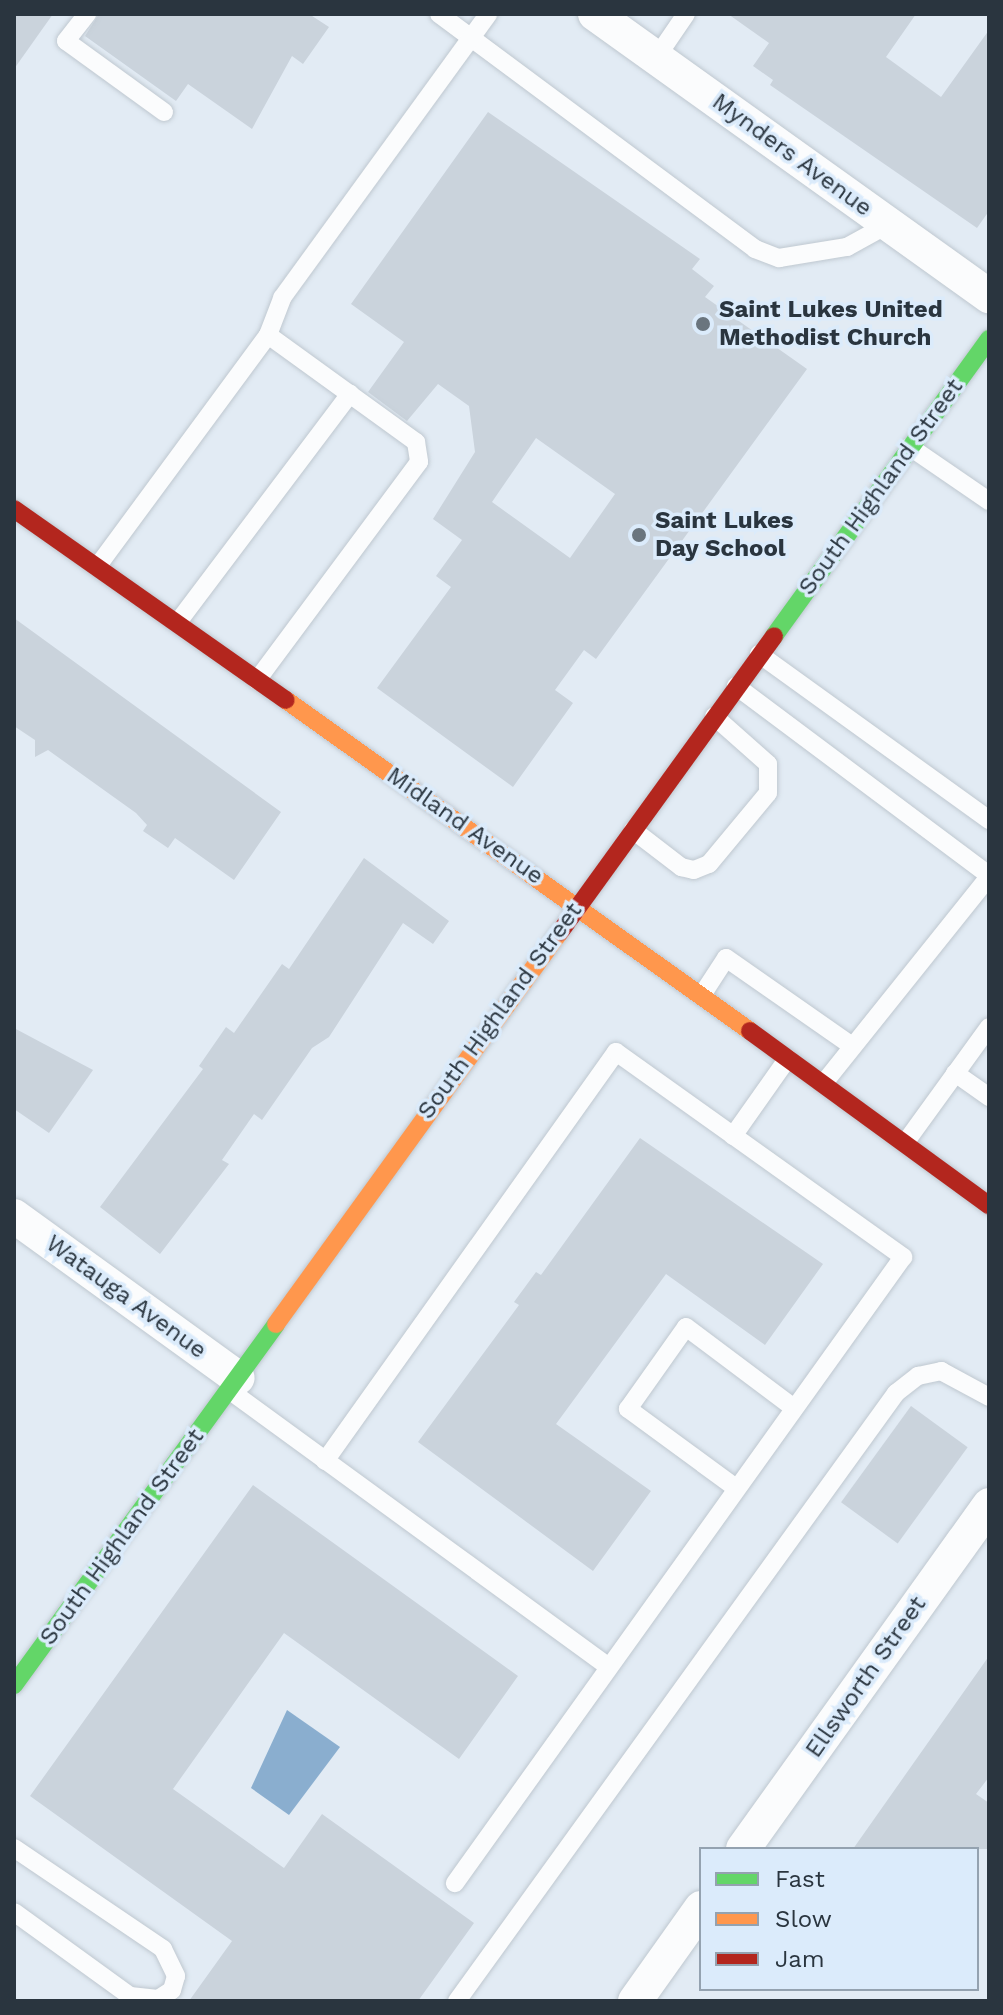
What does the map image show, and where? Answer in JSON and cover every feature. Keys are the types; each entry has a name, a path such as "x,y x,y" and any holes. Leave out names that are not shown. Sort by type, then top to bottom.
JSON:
{"main road":[{"name":"South Highland Street","path":"14,1685 576,904 989,339"},
{"name":"Midland Avenue","path":"14,509 576,904 989,1205"}],"street":[{"name":"Mynders Avenue","path":"595,14 989,296"},
{"name":"Watauga Avenue","path":"14,1216 233,1384"},
{"name":"Ellsworth Street","path":"744,1847 989,1505"},
{"path":"635,2001 699,1911"}],"lane":[{"path":"87,14 66,41 164,112"},
{"path":"439,14 755,249 779,258 847,247 889,224"},
{"path":"97,567 268,335 282,298 488,14"},
{"path":"656,58 686,14"},
{"path":"257,680 419,462 416,442 268,335"},
{"path":"178,622 350,394"},
{"path":"910,447 989,501"},
{"path":"759,654 989,820"},
{"path":"736,686 989,876 823,1084"},
{"path":"632,829 681,867 694,870 709,864 768,793 768,764 714,716"},
{"path":"702,995 726,958 852,1046"},
{"path":"905,1143 989,1027"},
{"path":"325,1461 616,1052 903,1257 607,1666 455,1883"},
{"path":"733,1136 788,1058"},
{"path":"955,1073 989,1097"},
{"path":"736,1488 628,1409 686,1327 794,1408"},
{"path":"457,2001 896,1393 918,1376 941,1371 989,1397"},
{"path":"233,1384 325,1461 607,1666"},
{"path":"14,1848 163,1949 176,1976 172,1990 158,1999 130,1996 14,1912"}],"water":[{"path":"287,1710 340,1747 289,1815 251,1788"}],"building":[{"path":"14,14 53,14 14,69"},
{"path":"99,14 309,14 329,27 303,64 292,56 252,129 188,84 176,101 85,36"},
{"path":"728,14 916,14 886,57 941,97 989,30 989,211 977,228 770,85 773,80 753,66 769,43"},
{"path":"488,112 700,259 692,269 714,286 705,297 807,369 596,659 584,650 555,690 573,703 513,787 377,688 451,587 436,576 462,540 433,519 475,452 469,406 438,384 407,421 368,392 404,342 351,304","holes":["536,438 615,494 570,558 492,502"]},
{"path":"14,618 281,812 234,880 175,838 168,848 143,831 147,825 136,813 48,750 35,757 35,740 14,726"},
{"path":"364,858 449,921 433,944 403,923 329,1037 312,1048 262,1120 254,1114 222,1160 229,1164 160,1254 100,1207 203,1069 199,1066 226,1027 234,1033 282,964 289,969"},
{"path":"14,1028 93,1070 49,1133 14,1109"},
{"path":"640,1138 823,1264 765,1345 666,1274 556,1424 651,1491 593,1571 418,1442 519,1305 514,1302 536,1272 541,1275"},
{"path":"911,1406 968,1447 898,1543 841,1502"},
{"path":"253,1485 518,1676 459,1759 284,1633 173,1789 284,1868 322,1814 474,1923 418,2001 189,2001 232,1941 30,1796"},
{"path":"989,1656 989,1777 976,1794 989,1803 989,1849 854,1847"}],"traffic: fast":[{"path":"774,636 989,339"},
{"path":"14,1685 276,1324"}],"traffic: slow":[{"path":"286,700 750,1031"},
{"path":"276,1324 560,932"}],"traffic: jam":[{"path":"14,509 286,700"},
{"path":"560,932 774,636"},
{"path":"750,1031 989,1205"}],"place":[{"name":"Saint Lukes United Methodist Church","path":"703,324"},
{"name":"Saint Lukes Day School","path":"639,535"}]}
